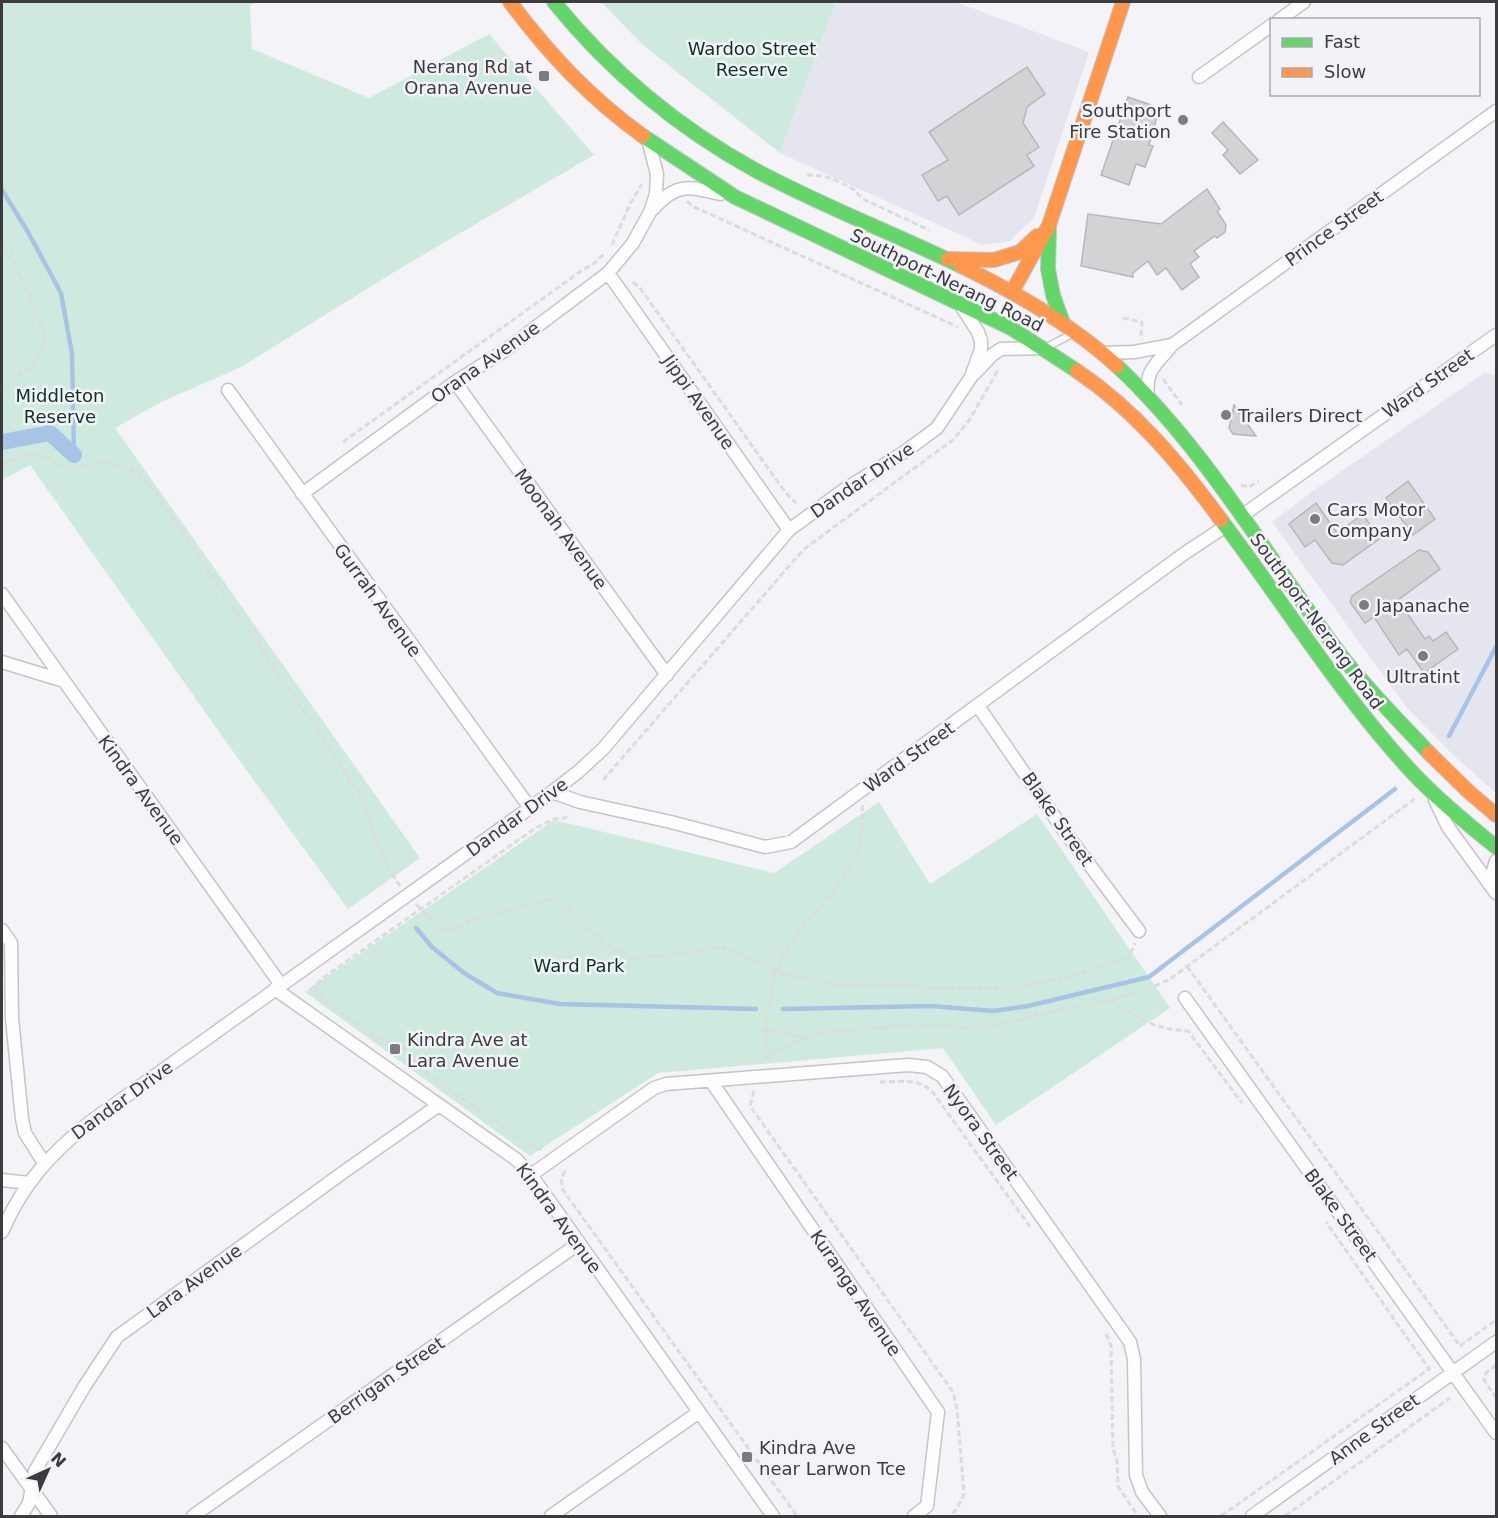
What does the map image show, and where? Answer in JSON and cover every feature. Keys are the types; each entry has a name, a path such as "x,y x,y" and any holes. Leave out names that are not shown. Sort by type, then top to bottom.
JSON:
{"main road":[{"name":"Southport-Nerang Road","path":"510,2 549,52 577,82 624,123 735,197 1011,328 1094,383 1131,415 1179,465 1226,526 1360,712 1429,790 1497,847"},
{"name":"Southport-Nerang Road","path":"554,2 607,61 666,112 708,142 786,186 1012,292 1063,323 1102,352 1148,395 1201,456 1335,645 1377,699 1452,777 1497,815"},
{"path":"1039,345 1012,310 1010,301 1012,292 1049,225 1123,2"},
{"path":"944,259 994,260 1020,252 1049,225"},
{"path":"1049,225 1048,269 1053,295 1063,323"}],"street":[{"path":"1282,18 1304,2"},
{"path":"1199,77 1270,26"},
{"name":"Prince Street","path":"1148,395 1146,383 1148,375 1152,367 1172,345 1497,111"},
{"name":"Orana Avenue","path":"648,140 658,179 650,212"},
{"name":"Orana Avenue","path":"302,494 455,382 504,351 608,273 633,243 650,212 663,198 681,188 690,187 735,197"},
{"name":"Jippi Avenue","path":"608,273 789,531"},
{"name":"Dandar Drive","path":"2,1232 29,1183 44,1163 69,1139 112,1104 578,772 603,749 668,675 706,626 789,531 845,489 938,428 971,376 981,349 981,341 971,319 957,301"},
{"name":"Ward Street","path":"1243,515 1496,336"},
{"name":"Dandar Drive","path":"971,376 1001,349 1039,345"},
{"name":"Prince Street","path":"1102,352 1134,352 1172,345"},
{"name":"Moonah Avenue","path":"455,382 668,675"},
{"name":"Gurrah Avenue","path":"228,390 530,808"},
{"name":"Ward Street","path":"552,792 580,802 671,822 765,847 791,842 1226,526"},
{"name":"Kindra Avenue","path":"2,594 278,987 517,1160 531,1175 773,1516"},
{"path":"2,662 64,681"},
{"name":"Blake Street","path":"978,706 1065,832 1139,931"},
{"path":"1429,790 1448,827 1493,889"},
{"path":"1493,889 1497,861"},
{"path":"2,930 11,943 12,1018 22,1119 25,1132 44,1163"},
{"name":"Blake Street","path":"1185,998 1497,1433"},
{"name":"Nyora Street","path":"531,1175 654,1088 677,1082 908,1065 927,1067 942,1076 1130,1342 1134,1359 1136,1475 1142,1492 1160,1516"},
{"name":"Kuranga Avenue","path":"711,1081 938,1412 927,1506 914,1516"},
{"name":"Lara Avenue","path":"21,1516 29,1503 35,1470 84,1387 117,1337 439,1105"},
{"path":"2,1180 29,1183"},
{"name":"Berrigan Street","path":"193,1516 578,1244"},
{"name":"Anne Street","path":"1252,1516 1497,1342"},
{"path":"551,1516 699,1412"},
{"path":"2,1448 51,1516"}],"lane":[{"path":"846,250 868,223"},
{"path":"1039,345 1075,332"}],"path":[{"path":"807,175 833,179 853,189 864,199 934,233"},
{"path":"343,442 601,258 614,242 630,204 647,176"},
{"path":"682,196 692,206 962,329"},
{"path":"2,248 10,253 15,263 43,327 44,342 35,362 2,390"},
{"path":"633,282 640,288 785,492 796,503"},
{"path":"1124,318 1142,322 1140,340"},
{"path":"2,465 23,454 37,453 70,469 101,463 127,467 139,473 152,488 360,794 387,867 407,895 444,931 552,898 567,907 610,947 633,958 681,954 719,947 760,962 775,972 840,986 904,985 1010,989 1093,971 1129,957 1139,931"},
{"path":"603,780 804,549 819,537"},
{"path":"769,1054 817,1033 921,1024 977,1029 1142,992 1170,979 1429,790"},
{"path":"770,1075 765,1030 775,972 793,937 831,895 855,862 863,819 862,792"},
{"path":"310,990 534,829 553,819 565,818 567,815"},
{"path":"1187,966 1460,1346 1497,1320"},
{"path":"315,986 323,1000 375,1037 399,1044 409,1052 422,1070 535,1149 546,1148"},
{"path":"1110,999 1141,1020 1157,1027 1188,1031 1242,1103"},
{"path":"765,1030 782,1032 803,1039"},
{"path":"871,1083 914,1082 925,1085 931,1090 1037,1237"},
{"path":"757,1089 753,1092 750,1106 953,1392 957,1409 964,1494 957,1509 950,1516"},
{"path":"565,1171 561,1179 563,1190 797,1516"},
{"path":"1221,1516 1429,1369 1326,1222"},
{"path":"1106,1333 1111,1345 1113,1449 1117,1460 1118,1486 1138,1516"},
{"path":"1497,1365 1486,1373 1484,1380 1497,1398"},
{"path":"1285,1516 1450,1398"}],"shaded area":[{"path":"836,2 956,2 1089,52 1034,218 1010,241 983,245 780,153"},
{"path":"1484,373 1496,375 1496,793 1453,755 1407,708 1272,522 1317,488"}],"green space":[{"name":"Middleton Reserve","path":"2,2 254,2 250,7 252,49 369,98 489,34 594,155 399,269 241,367 161,402 115,428 420,858 348,909 30,465 2,480"},
{"name":"Wardoo Street Reserve","path":"601,2 836,2 780,153 643,45"},
{"name":"Ward Park","path":"879,802 930,884 1037,814 1170,1008 996,1125 943,1048 658,1073 530,1156 305,992 554,820 774,873"}],"building":[{"path":"1027,67 1045,94 1027,107 1023,123 1039,147 1027,155 1034,166 959,215 947,196 938,201 922,175 948,160 929,132"},
{"path":"1128,97 1151,105 1148,113 1157,117 1149,145 1153,146 1145,167 1136,164 1129,185 1101,175"},
{"path":"1223,122 1258,160 1240,174 1223,155 1228,150 1212,133"},
{"path":"1207,189 1220,209 1217,211 1226,225 1225,232 1217,238 1215,236 1194,251 1199,257 1190,264 1199,277 1182,290 1166,268 1157,275 1148,261 1133,273 1133,277 1081,266 1088,214 1161,224"},
{"path":"1234,405 1256,436 1233,434 1229,428"},
{"path":"1408,481 1435,519 1413,535 1386,498"},
{"path":"1316,503 1337,533 1363,514 1379,539 1343,565 1332,563 1315,540 1305,547 1289,524"},
{"path":"1419,550 1428,552 1440,569 1398,600 1425,639 1429,636 1433,641 1446,632 1458,649 1424,673 1407,649 1399,655 1374,617 1365,623 1350,602 1352,596"}],"waterway":[{"path":"2,190 61,293 72,354 74,455"},
{"path":"2,442 50,433 74,455"},
{"path":"1449,736 1496,647"},
{"path":"783,1009 931,1006 993,1011 1028,1006 1149,977 1395,789"},
{"path":"416,928 432,947 464,973 497,993 560,1004 756,1009"}],"traffic: fast":[{"path":"554,2 598,51 646,96 726,153 780,183 961,266"},
{"path":"643,136 735,197 1011,328 1077,371"},
{"path":"1049,229 1048,269 1053,295 1063,323"},
{"path":"1117,366 1150,399 1209,470 1343,658 1374,695 1429,753"},
{"path":"1221,520 1336,680 1385,742 1431,791 1496,847"}],"traffic: slow":[{"path":"510,2 571,74 605,106 643,136"},
{"path":"1012,292 1049,225 1123,2"},
{"path":"948,259 994,260 1020,252 1037,236"},
{"path":"961,266 1043,310 1081,336 1117,366"},
{"path":"1077,371 1118,403 1155,439 1221,520"},
{"path":"1429,753 1496,815"}],"place":[{"name":"Nerang Rd at Orana Avenue","path":"544,76"},
{"name":"Southport Fire Station","path":"1183,120"},
{"name":"Trailers Direct","path":"1226,415"},
{"name":"Cars Motor Company","path":"1315,519"},
{"name":"Japanache","path":"1364,605"},
{"name":"Ultratint","path":"1423,656"},
{"name":"Kindra Ave at Lara Avenue","path":"395,1049"},
{"name":"Kindra Ave near Larwon Tce","path":"747,1457"}]}
